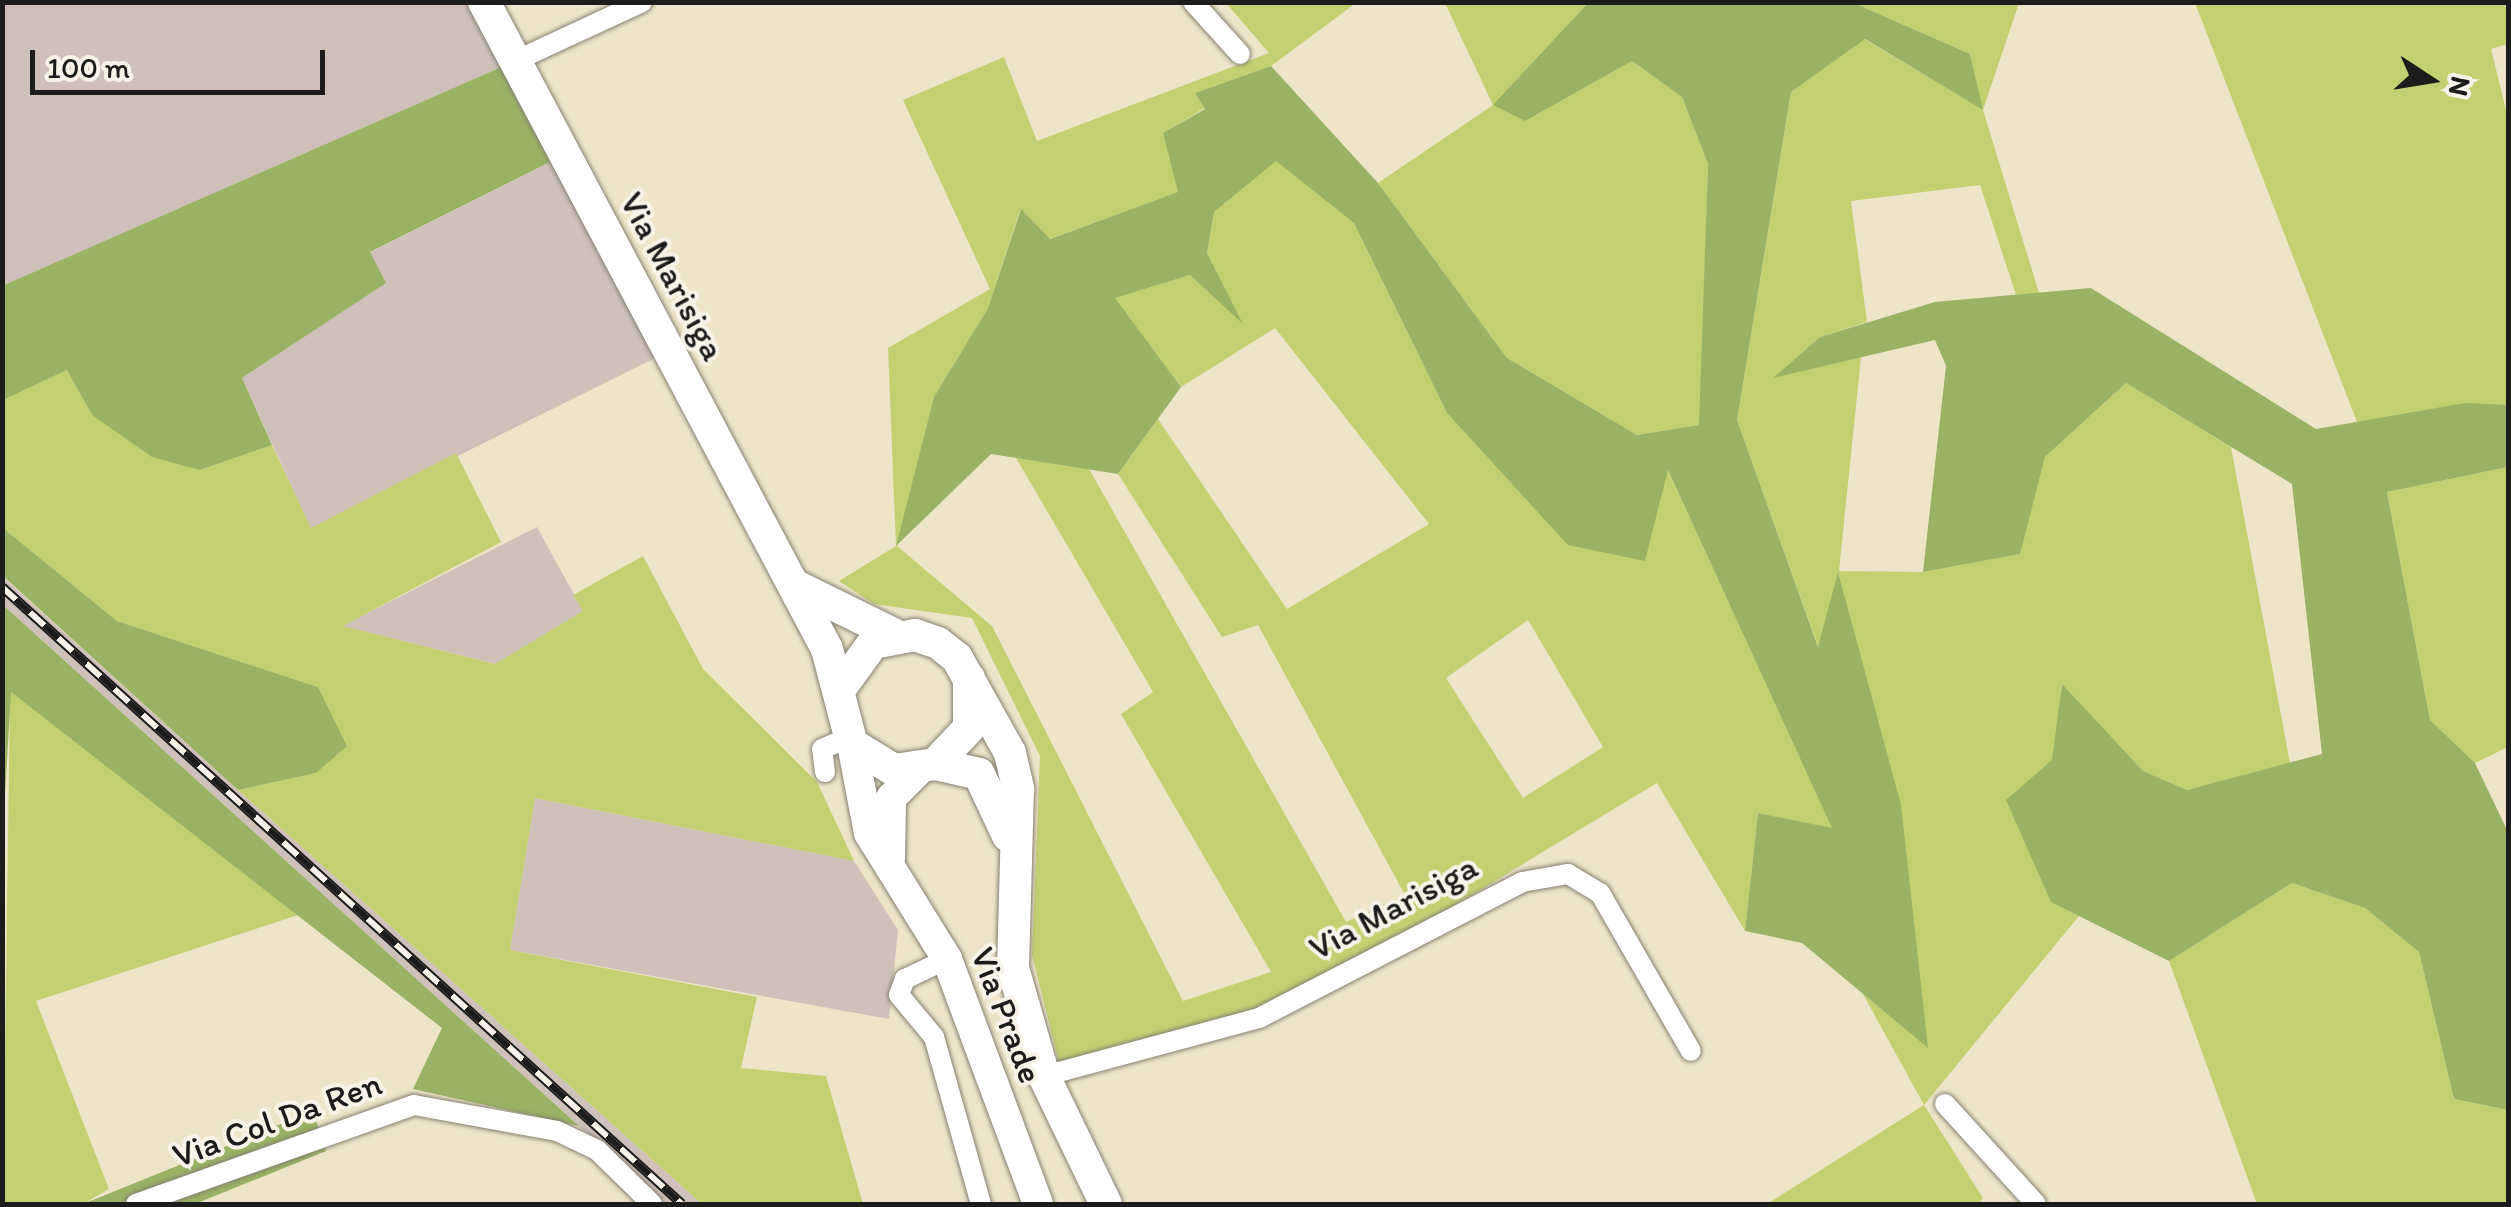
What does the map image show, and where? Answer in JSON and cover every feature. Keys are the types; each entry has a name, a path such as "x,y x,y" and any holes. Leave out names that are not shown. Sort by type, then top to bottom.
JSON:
{"main road":[{"name":"Via Marisiga","path":"484,2 794,585 840,690 850,741"},
{"path":"794,585 897,636 938,643 969,678 1010,753 1018,790 1012,844 1013,968 1044,1076 1106,1204"},
{"path":"840,690 858,655 897,636"},
{"path":"890,861 891,798 969,728 969,678"},
{"path":"850,741 870,761 978,774 1012,844"},
{"name":"Via Prade","path":"850,741 860,808 947,959 1038,1204"}],"street":[{"path":"514,60 642,2"},
{"path":"1193,2 1240,54"},
{"path":"825,772 822,748 850,741"},
{"name":"Via Marisiga","path":"1044,1076 1259,1018 1522,882 1568,874 1600,894 1691,1052"},
{"path":"947,959 905,979 899,995 934,1037 980,1204"},
{"path":"1945,1104 2036,1204"},
{"name":"Via Col Da Ren","path":"136,1204 414,1105 557,1131 598,1150 652,1204"}],"shaded area":[{"path":"3,3 484,3 515,61 3,286"},
{"path":"564,155 667,352 311,529 242,378 385,283 369,253"},
{"path":"537,527 583,611 496,664 342,626"},
{"path":"2,576 702,1204 666,1204 579,1126 3,605"},
{"path":"535,798 854,861 898,930 889,1019 510,950"}],"green space":[{"path":"1226,3 1356,3 1271,66 1195,93 1205,108 1163,133 1179,192 1049,239 1020,210 988,308 934,397 897,546 992,626 1183,1001 1271,972 1121,714 1153,692 1016,458 1089,469 1346,922 1405,895 1258,625 1222,637 1118,474 1158,419 1287,609 1429,524 1275,328 1181,387 1114,298 1190,275 1241,321 1207,253 1214,212 1276,160 1354,223 1447,413 1568,544 1667,468 1833,829 1758,813 1745,931 1657,783 1374,954 1248,1017 1059,1062 1032,955 1040,756 972,618 874,604 839,581 896,546 888,348 990,289 903,100 1004,57 1037,141 1269,53","holes":["1528,620 1603,747 1523,798 1446,678"]},
{"path":"1445,3 1588,3 1494,105 1526,120 1632,61 1682,97 1708,164 1700,425 1637,435 1507,358 1378,183 1493,105"},
{"path":"1588,3 1854,3 1970,54 1983,110 1865,39 1791,92 1737,420 1818,647 1838,572 1901,805 1928,1048 1802,943 1745,931 1758,813 1832,828 1668,470 1645,561 1568,545 1447,413 1354,223 1276,161 1214,212 1207,253 1243,324 1190,275 1115,298 1181,387 1118,474 991,454 896,546 934,397 988,308 1021,209 1050,239 1178,192 1163,133 1205,109 1195,93 1271,66 1378,183 1507,358 1637,435 1699,425 1708,164 1682,97 1632,61 1525,121 1493,105"},
{"path":"1854,3 2019,3 1983,110 2039,293 2016,295 1980,185 1851,201 1867,322 1820,337 1775,377 1861,357 1839,571 1923,572 2019,554 2045,457 2126,383 2231,447 2290,763 2187,790 2143,771 2061,685 2051,901 2079,916 1924,1105 1863,994 1927,1046 1839,574 1819,649 1737,420 1791,92 1864,39 1982,109 1970,54"},
{"path":"2195,3 2508,3 2508,44 2491,49 2508,118 2508,405 2357,422"},
{"path":"515,61 564,155 370,252 386,283 242,378 272,445 200,470 152,457 92,415 67,370 3,400 2,286"},
{"path":"2091,288 2316,429 2465,403 2508,405 2508,467 2387,492 2430,720 2475,763 2508,832 2508,1110 2454,1099 2419,952 2365,908 2292,883 2169,961 2051,902 2006,800 2052,760 2062,684 2143,771 2187,790 2322,754 2292,484 2126,383 2045,457 2020,554 1923,572 1946,366 1935,340 1773,378 1820,337 1935,302"},
{"path":"67,370 92,415 200,470 272,445 311,528 456,453 501,542 343,626 495,664 583,611 573,595 643,556 703,669 817,782 854,861 535,798 510,950 757,997 741,1068 826,1076 863,1204 702,1204 238,790 316,773 318,687 117,621 3,528 2,400"},
{"path":"2508,467 2508,747 2475,763 2430,720 2387,492"},
{"path":"3,528 117,621 318,687 347,746 316,773 238,790 3,576"},
{"path":"3,605 579,1126 413,1089 442,1028 11,692 3,830"},
{"path":"10,691 304,913 36,1001 109,1189 83,1204 3,1204"},
{"path":"2292,883 2365,908 2419,952 2454,1099 2508,1110 2508,1204 2257,1204 2169,961"},
{"path":"1924,1105 1983,1198 1978,1204 1767,1204"},
{"path":"313,1111 326,1151 195,1204 83,1204"}],"railway":[{"path":"2,587 682,1204"}]}
